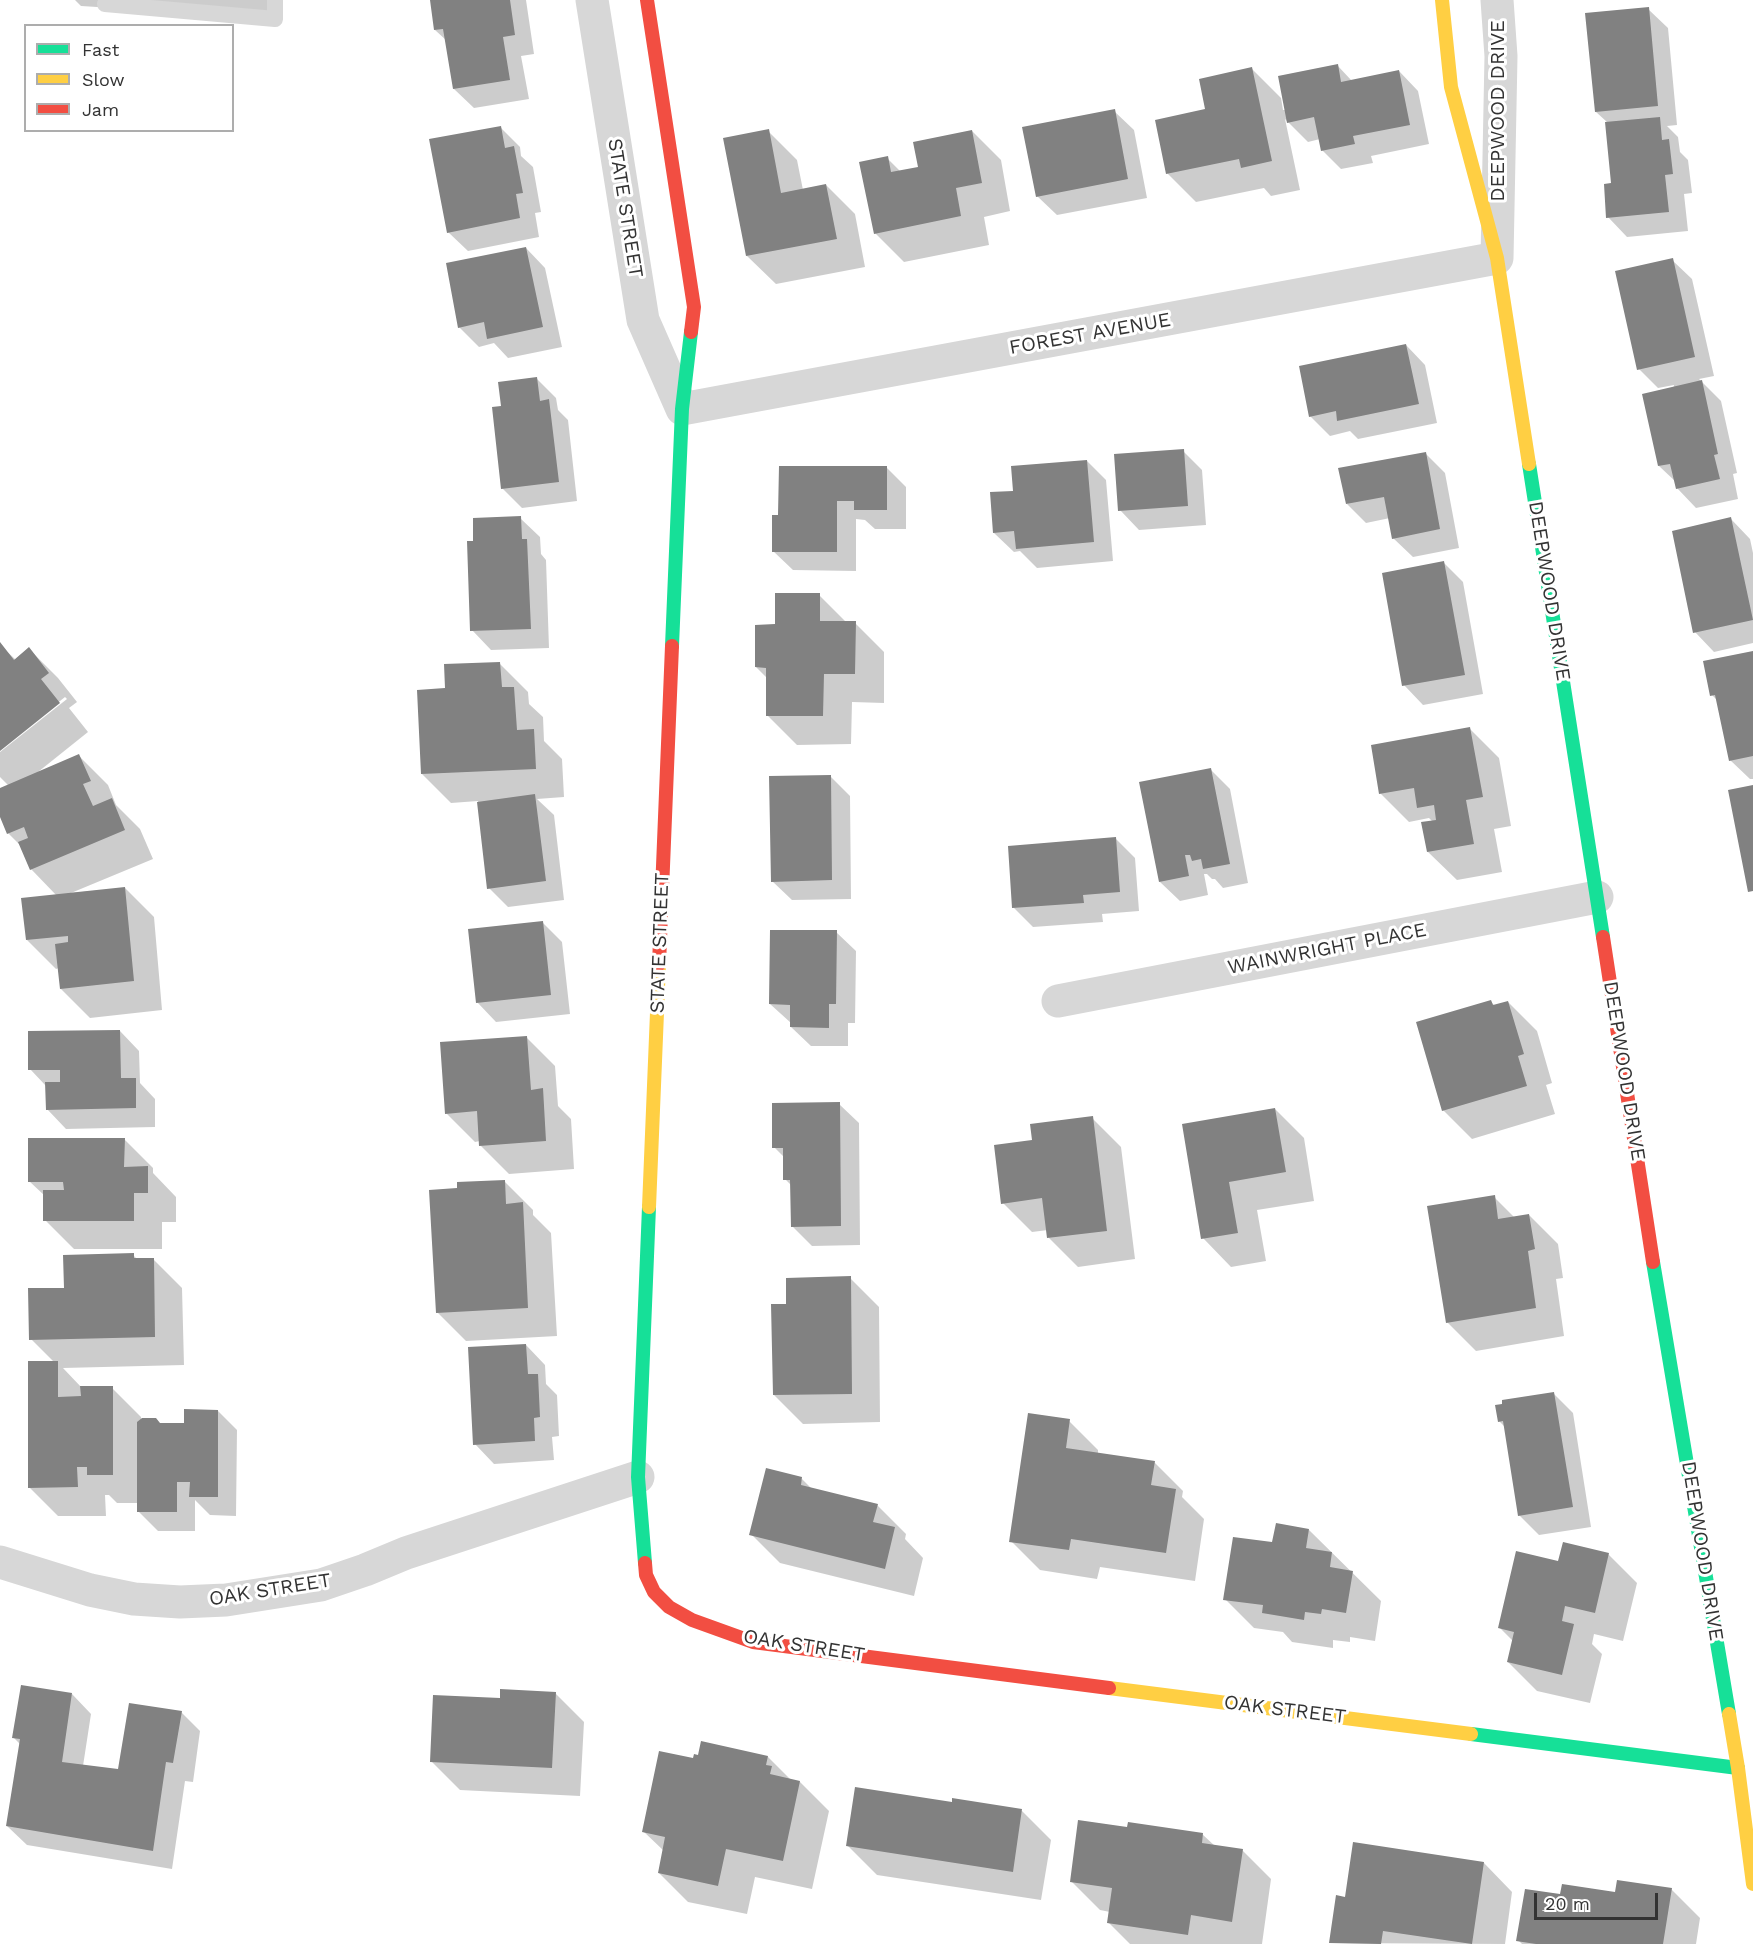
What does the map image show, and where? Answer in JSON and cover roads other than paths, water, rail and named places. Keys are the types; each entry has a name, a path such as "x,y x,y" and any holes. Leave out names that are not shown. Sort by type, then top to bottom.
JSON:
{"street":[{"name":"STATE STREET","path":"592,0 643,320 682,409"},
{"name":"STATE STREET","path":"638,1476 682,409 694,307 647,0"},
{"name":"DEEPWOOD DRIVE","path":"1442,0 1451,87 1497,258 1654,1266 1738,1768 1753,1884"},
{"name":"DEEPWOOD DRIVE","path":"1497,0 1501,56 1497,258"},
{"name":"FOREST AVENUE","path":"682,409 1497,258"},
{"name":"WAINWRIGHT PLACE","path":"1058,1001 1597,897"},
{"name":"OAK STREET","path":"0,1562 90,1590 134,1599 180,1602 226,1600 321,1585 406,1553 638,1476 646,1575 654,1592 669,1607 692,1620 753,1642 1738,1768"}],"lane":[{"path":"105,4 275,19 275,0"}]}
